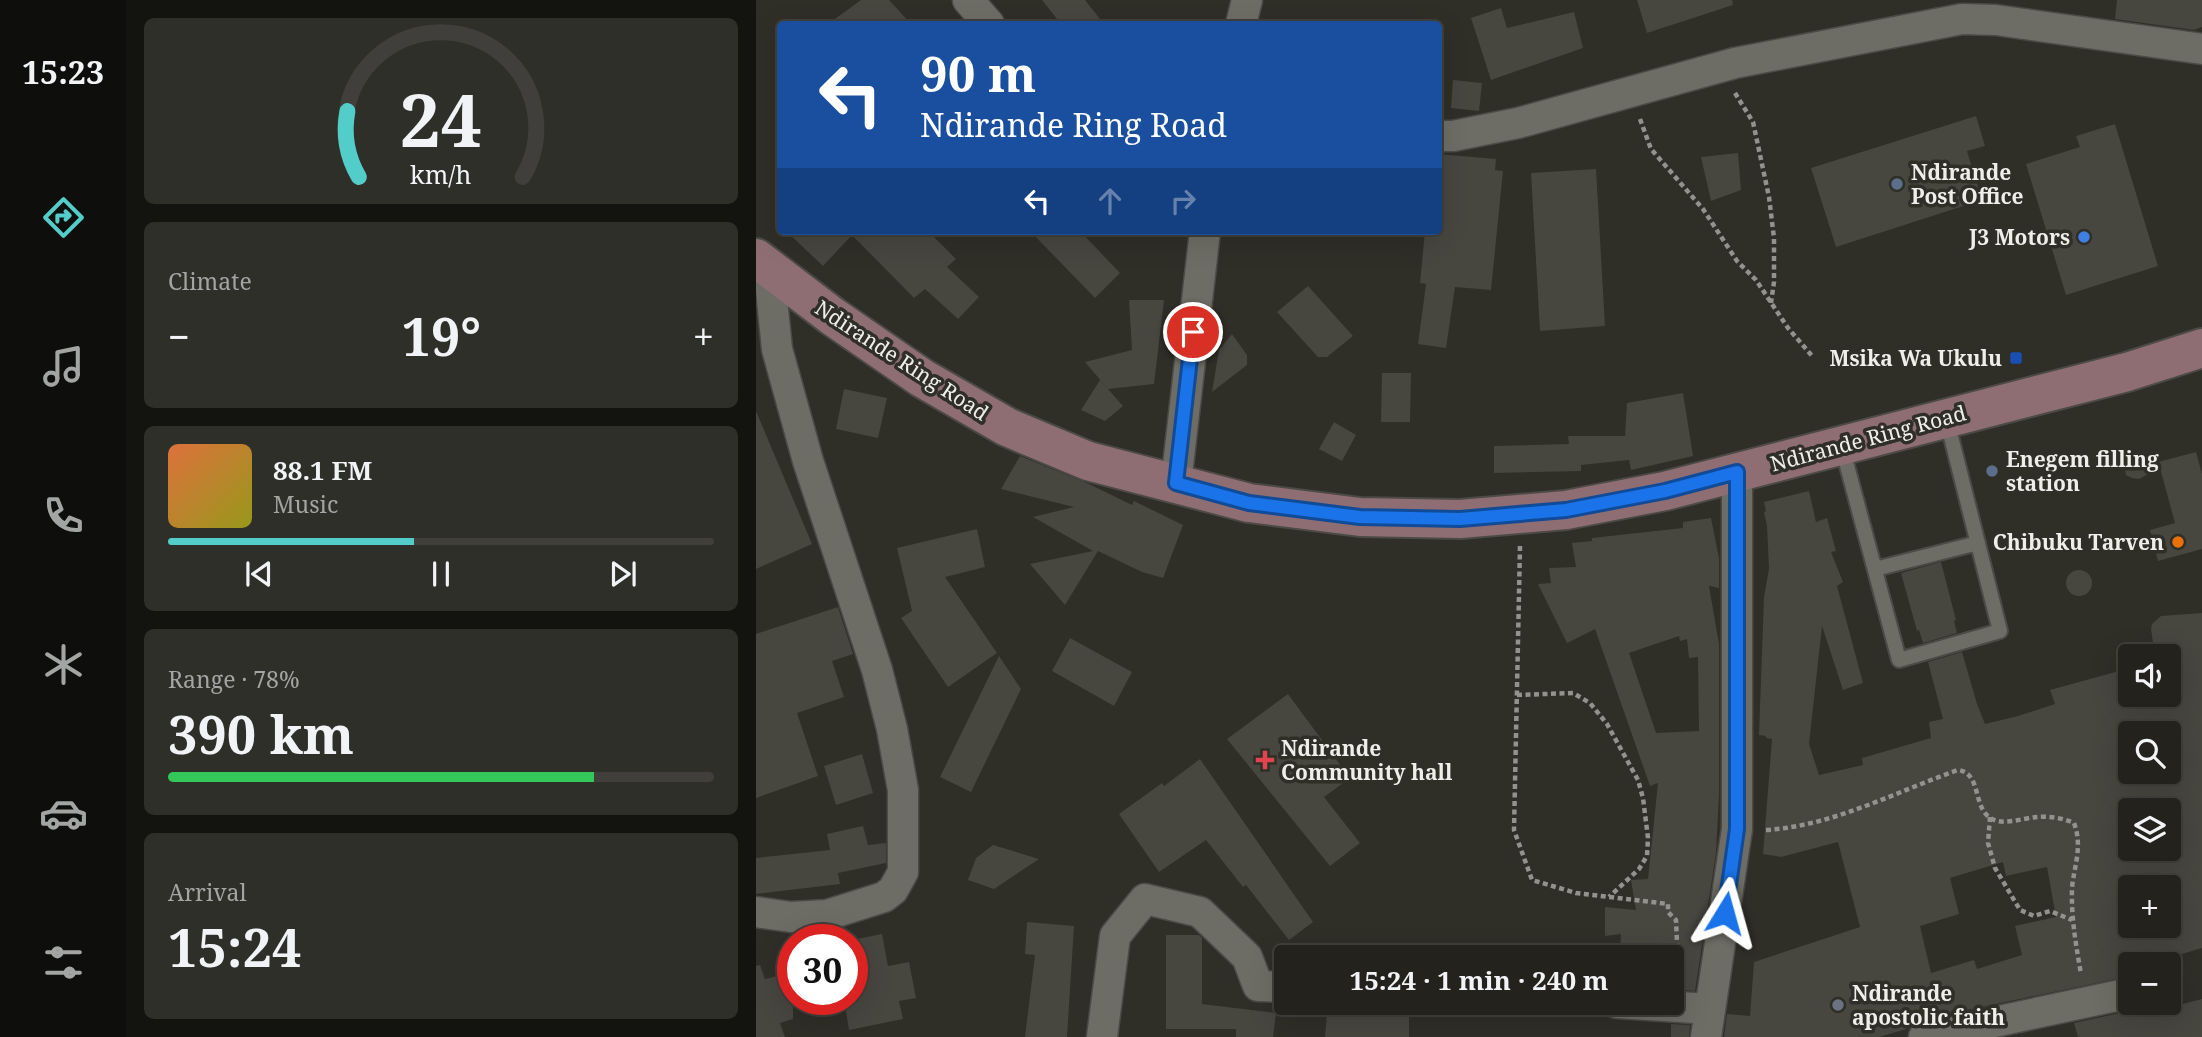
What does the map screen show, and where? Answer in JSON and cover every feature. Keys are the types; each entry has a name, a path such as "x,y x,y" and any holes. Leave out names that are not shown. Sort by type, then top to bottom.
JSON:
{"street":[{"path":"968,0 986,21"},
{"path":"1242,21 1247,0"},
{"path":"1442,136 1518,123 1735,64 1962,19 1995,15 2202,49"},
{"path":"1176,483 1205,235"},
{"path":"756,912 791,917 827,915 884,897 893,890 903,872 903,790 892,729 877,670 808,461 777,349 763,264"},
{"name":"Ndirande Ring Road","path":"763,264 922,378 1007,427 1088,461 1249,503 1360,517 1460,519 1521,514 1566,510 1665,491 2127,372 2202,348"},
{"path":"1700,1018 1737,829 1737,472"},
{"path":"1102,1037 1115,936 1146,899 1199,912 1247,957 1258,986 1274,987"},
{"path":"1924,1037 2118,995"}],"lane":[{"path":"1841,445 1899,660 2000,631 1946,417"},
{"path":"1875,569 1978,543"}],"path":[{"path":"1729,84 1753,122 1765,172 1774,238 1774,282 1770,303"},
{"path":"1631,92 1651,149 1703,209 1737,261 1756,280 1788,328 1813,357"},
{"path":"1521,514 1514,830 1532,880 1576,893 1668,904 1668,912 1676,920 1678,966 1700,1018"},
{"path":"1517,695 1573,693 1590,703 1606,724 1638,780 1648,838 1647,856 1639,869 1608,898"},
{"path":"1737,829 1777,830 1826,819 1958,770 1972,779 1982,809 1997,821 2036,817 2074,823 2078,861 2073,884 2072,920 2086,1001"},
{"path":"1990,817 1988,843 1995,868 2020,910 2034,916 2050,911 2072,920"}],"building":[{"path":"861,0 889,0 908,21 832,21"},
{"path":"1042,0 1085,0 1102,21 1059,21"},
{"path":"1637,0 1732,0 1733,5 1647,33"},
{"path":"2117,0 2202,0 2202,27 2194,30 2115,19"},
{"path":"1501,8 1507,28 1574,12 1583,48 1491,80 1471,18"},
{"path":"1453,80 1482,83 1479,111 1451,108"},
{"name":"Ndirande Post Office","path":"1976,116 1985,146 1967,151 1982,200 1836,247 1811,168"},
{"path":"2115,124 2158,266 2066,295 2026,164 2080,147 2076,136"},
{"path":"1738,153 1741,190 1711,201 1701,157"},
{"path":"1442,154 1496,159 1495,170 1503,171 1491,290 1455,287 1446,348 1418,344 1426,284 1420,283 1425,235 1442,235"},
{"path":"1596,169 1605,326 1540,331 1531,173"},
{"path":"790,235 852,235 823,266"},
{"path":"852,235 932,235 956,259 947,267 979,297 958,319 925,289 914,298"},
{"path":"1034,235 1084,235 1120,273 1095,298"},
{"path":"1308,286 1353,336 1327,357 1318,357 1277,312"},
{"path":"1129,300 1164,300 1154,384 1108,389 1085,362 1132,350"},
{"path":"1232,334 1247,355 1247,365 1212,392 1219,350"},
{"path":"1382,373 1411,373 1410,422 1381,422"},
{"path":"1100,380 1123,406 1105,421 1081,410"},
{"path":"844,389 887,398 878,438 836,429"},
{"path":"1683,393 1693,456 1631,470 1629,460 1581,465 1581,471 1494,473 1494,446 1569,444 1568,436 1625,436 1627,403"},
{"path":"756,411 812,544 756,569"},
{"path":"1334,422 1356,435 1342,461 1319,449"},
{"name":"Chibuku Tarven","path":"2196,452 2202,474 2202,549 2158,561 2150,530 2175,523 2160,468 2139,479 2132,478 2126,475 2123,462 2133,453 2139,453 2159,466 2158,462"},
{"path":"1020,456 1132,505 1134,501 1183,525 1163,578 1142,572 1098,551 1065,605 1030,564 1093,551 1033,517 1074,507 1001,489"},
{"path":"1809,491 1816,522 1827,518 1836,551 1831,552 1843,582 1837,586 1863,683 1843,690 1822,626 1809,744 1819,775 1863,765 1862,758 1931,738 1929,722 1943,719 1928,662 1962,652 1985,724 2055,704 2050,690 2118,671 2118,707 2181,707 2181,644 2153,644 2152,624 2161,616 2202,613 2202,948 2181,954 2181,952 2118,952 2118,979 1920,1020 1910,1028 1879,1037 1724,1037 1727,1014 1750,1016 1754,962 1860,927 1838,842 1781,857 1763,854 1772,739 1759,735 1764,597 1769,569 1764,502","holes":["2003,862 2006,876 2047,867 2056,917 2015,926 2022,955 1977,969 1974,960 1931,973 1920,926 1959,914 1950,878"]},
{"path":"1711,518 1719,558 1719,588 1709,586 1719,644 1719,795 1716,853 1695,991 1684,990 1684,945 1620,945 1621,934 1605,936 1605,907 1636,910 1631,880 1648,879 1658,783 1650,786 1595,629 1567,643 1538,584 1551,583 1549,568 1576,567 1572,543 1592,541 1592,538 1683,528 1683,522","holes":["1679,636 1680,641 1687,639 1689,658 1698,657 1699,731 1656,733 1629,653"]},
{"path":"977,529 985,567 945,577 997,653 948,687 901,618 912,611 897,548"},
{"path":"1941,562 1957,633 1923,643 1919,630 1917,631 1901,573"},
{"path":"2079,570 2088,574 2092,583 2088,592 2079,596 2070,592 2066,583 2070,574"},
{"path":"838,607 853,654 832,661 844,697 797,713 818,776 756,798 756,634"},
{"path":"1070,638 1132,672 1114,706 1052,671"},
{"path":"999,656 1021,689 971,792 940,777"},
{"path":"1288,694 1350,778 1324,797 1360,843 1330,866 1227,739"},
{"path":"862,754 873,793 836,805 824,766"},
{"path":"1200,759 1313,922 1289,940 1206,840 1159,872 1119,814 1162,783 1164,786"},
{"path":"863,826 868,845 886,843 886,863 838,873 840,884 756,894 756,858 830,850 827,834"},
{"path":"993,845 1039,859 994,889 968,880 976,858"},
{"path":"1027,922 1074,926 1067,1037 1025,1037 1035,955 1025,954"},
{"path":"882,934 888,966 909,962 916,998 899,1001 903,1019 849,1030 847,1015 868,1015 868,937"},
{"path":"1166,935 1199,935 1202,938 1202,1004 1276,1015 1273,1037 1236,1037 1236,1029 1166,1029"},
{"path":"760,965 765,979 777,976 777,1015 793,1015 793,1019 780,1023 785,1037 756,1037 756,966"},
{"path":"2202,999 2202,1037 2078,1037 2074,1023 2118,1013 2181,1015 2181,1005"},
{"path":"1327,1015 1409,1015 1409,1037 1325,1037"},
{"path":"1671,1024 1690,1025 1689,1037 1671,1037"}],"place":[{"name":"Ndirande Post Office","path":"1897,184"},
{"name":"J3 Motors","path":"2084,237"},
{"name":"Msika Wa Ukulu","path":"2016,358"},
{"name":"Enegem filling station","path":"1992,471"},
{"name":"Chibuku Tarven","path":"2178,542"},
{"name":"Ndirande Community hall","path":"1265,760"},
{"name":"Ndirande apostolic faith","path":"1838,1005"}],"route":[{"path":"1193,332 1176,483 1249,503 1360,517 1460,519 1566,510 1665,491 1737,472 1737,829 1725,913"}]}
